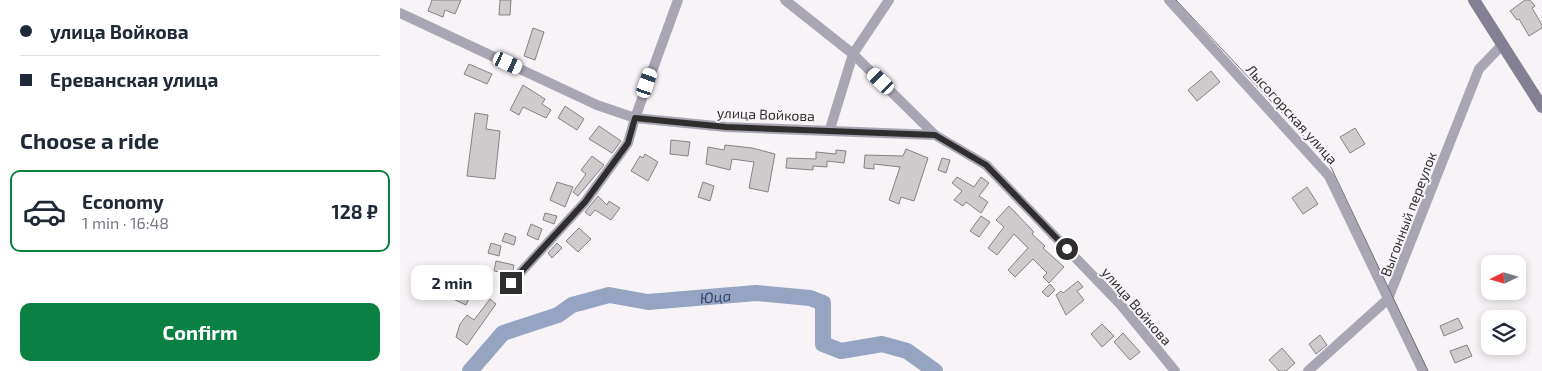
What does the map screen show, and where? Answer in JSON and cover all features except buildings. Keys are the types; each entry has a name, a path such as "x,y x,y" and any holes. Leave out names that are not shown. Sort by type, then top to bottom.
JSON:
{"main road":[{"path":"1474,0 1542,107"}],"street":[{"path":"511,283 585,202 628,143 635,118 678,0"},
{"path":"785,0 854,54 935,135"},
{"path":"830,129 854,54 890,0"},
{"name":"Лысогорская улица","path":"1169,0 1329,176 1423,371"},
{"name":"улица Войкова","path":"400,13 597,105 635,118 726,127 830,129 935,135 986,165 1121,305 1175,371"},
{"name":"Выгонный переулок","path":"1308,371 1388,299 1479,69 1502,45"}],"waterway":[{"name":"Юца","path":"470,371 503,333 558,315 572,305 609,295 648,302 756,293 810,298 823,303 823,344 841,351 882,344 907,351 935,371"}],"tram line":[{"path":"1176,0 1329,163 1428,371"}],"route":[{"path":"511,283 585,202 628,143 635,118 726,127 830,129 935,135 986,165 1067,249"}]}
